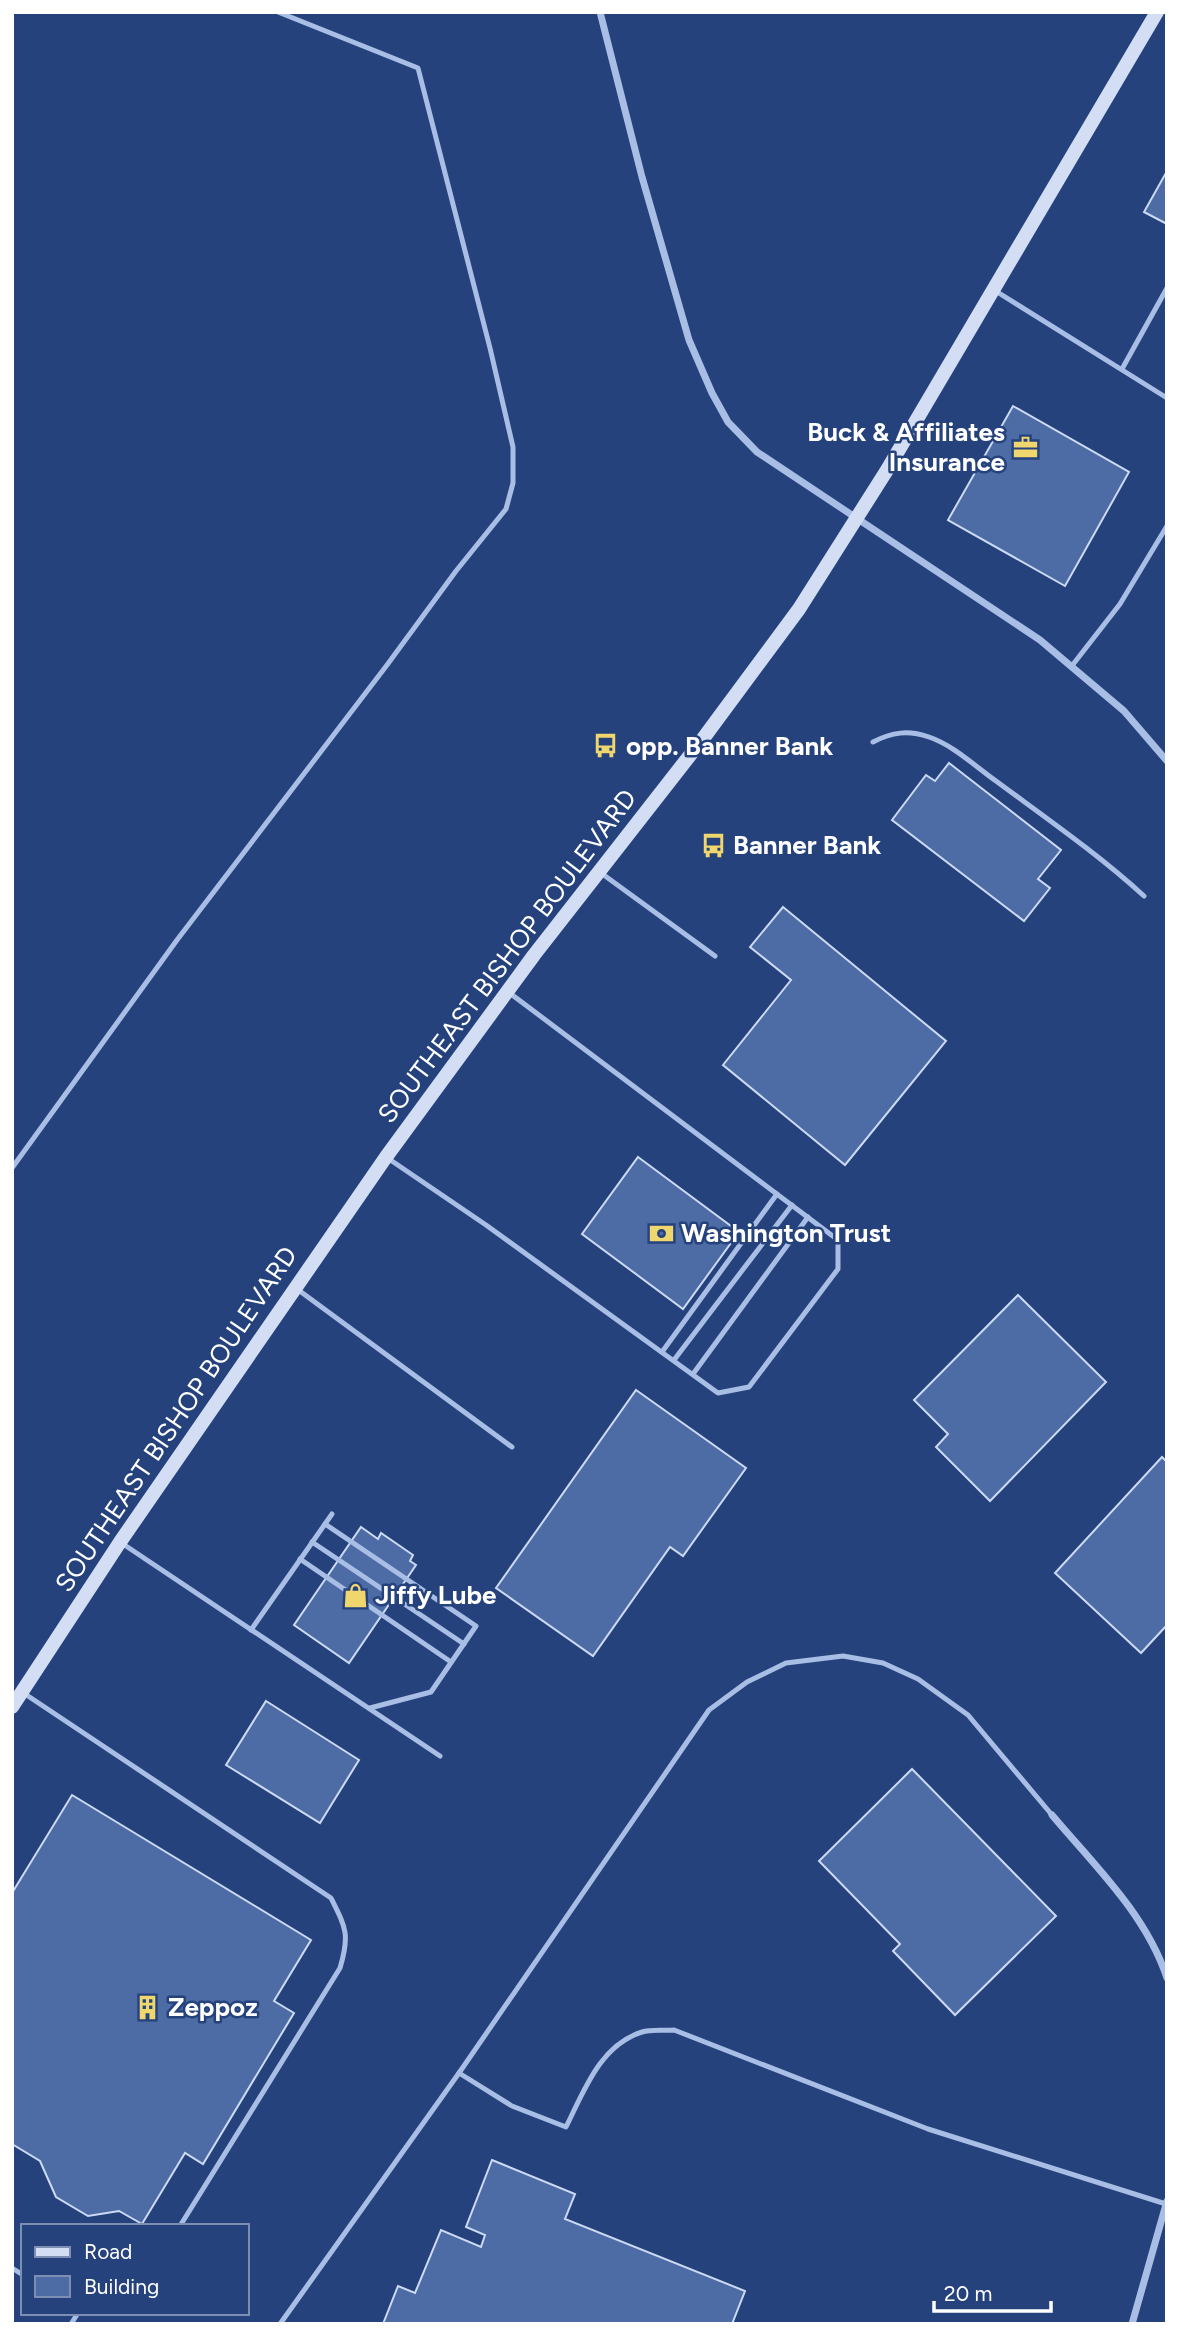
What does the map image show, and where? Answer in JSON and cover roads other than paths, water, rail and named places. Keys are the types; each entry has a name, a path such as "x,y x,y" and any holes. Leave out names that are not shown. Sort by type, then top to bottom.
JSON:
{"street":[{"path":"600,12 642,177 689,340 728,422 757,452 1040,640 1124,711 1167,761"},
{"name":"SOUTHEAST BISHOP BOULEVARD","path":"12,1707 120,1542 386,1157 508,991 705,736 791,619 857,519 1157,12"},
{"path":"1052,1815 1135,1914 1161,1959 1167,1978"},
{"path":"1132,2324 1166,2203"}],"lane":[{"path":"12,1168 185,929 506,509 513,483 513,447 418,68 278,12"},
{"path":"1122,369 1167,288"},
{"path":"994,290 1167,398"},
{"path":"1071,667 1120,604 1167,526"},
{"path":"873,742 889,734 909,732 932,738 957,753 1072,837 1116,870 1144,896"},
{"path":"599,872 715,956"},
{"path":"386,1157 486,1225 718,1393 749,1387 838,1269 838,1240 508,991"},
{"path":"662,1352 777,1194"},
{"path":"674,1360 792,1205"},
{"path":"693,1374 808,1217"},
{"path":"294,1287 512,1447"},
{"path":"251,1630 332,1514"},
{"path":"325,1524 476,1626 431,1692 369,1709"},
{"path":"120,1542 440,1756"},
{"path":"312,1542 464,1644"},
{"path":"300,1559 452,1662"},
{"path":"280,2324 459,2073 709,1710 747,1682 786,1663 843,1656 883,1663 918,1679 968,1715 1052,1815"},
{"path":"22,1692 331,1898 345,1925 347,1945 340,1968 181,2224"},
{"path":"459,2073 512,2106 566,2127 596,2068 617,2045 643,2032 674,2030 928,2129 1166,2203"}],"place":[{"name":"Buck & Affiliates Insurance","path":"1025,447"},
{"name":"opp. Banner Bank","path":"606,746"},
{"name":"Banner Bank","path":"713,845"},
{"name":"Washington Trust","path":"661,1233"},
{"name":"Jiffy Lube","path":"355,1595"},
{"name":"Zeppoz","path":"148,2007"}]}
